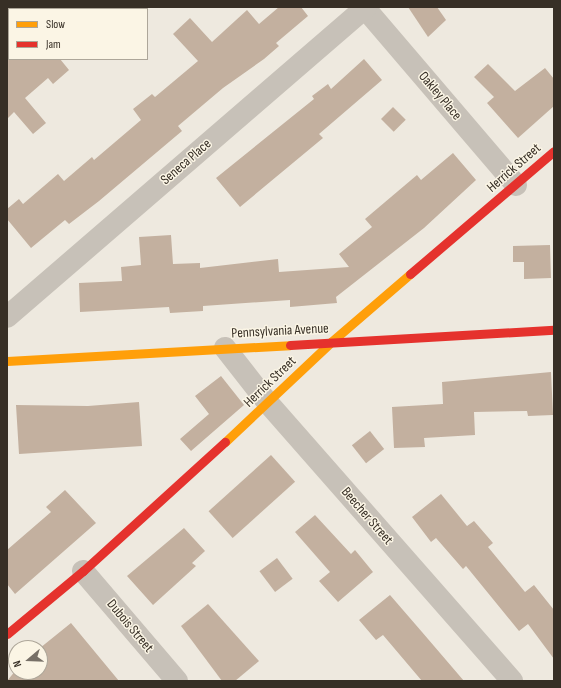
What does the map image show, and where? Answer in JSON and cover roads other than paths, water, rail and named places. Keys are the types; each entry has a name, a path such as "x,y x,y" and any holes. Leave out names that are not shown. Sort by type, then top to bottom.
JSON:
{"street":[{"name":"Oakley Place","path":"365,7 516,185"},
{"name":"Seneca Place","path":"7,317 365,7"},
{"name":"Herrick Street","path":"7,634 83,570 268,404 331,342 554,151"},
{"name":"Pennsylvania Avenue","path":"7,361 554,330"},
{"name":"Beecher Street","path":"224,348 268,404 512,681"},
{"name":"Dubois Street","path":"83,570 177,681"}]}
